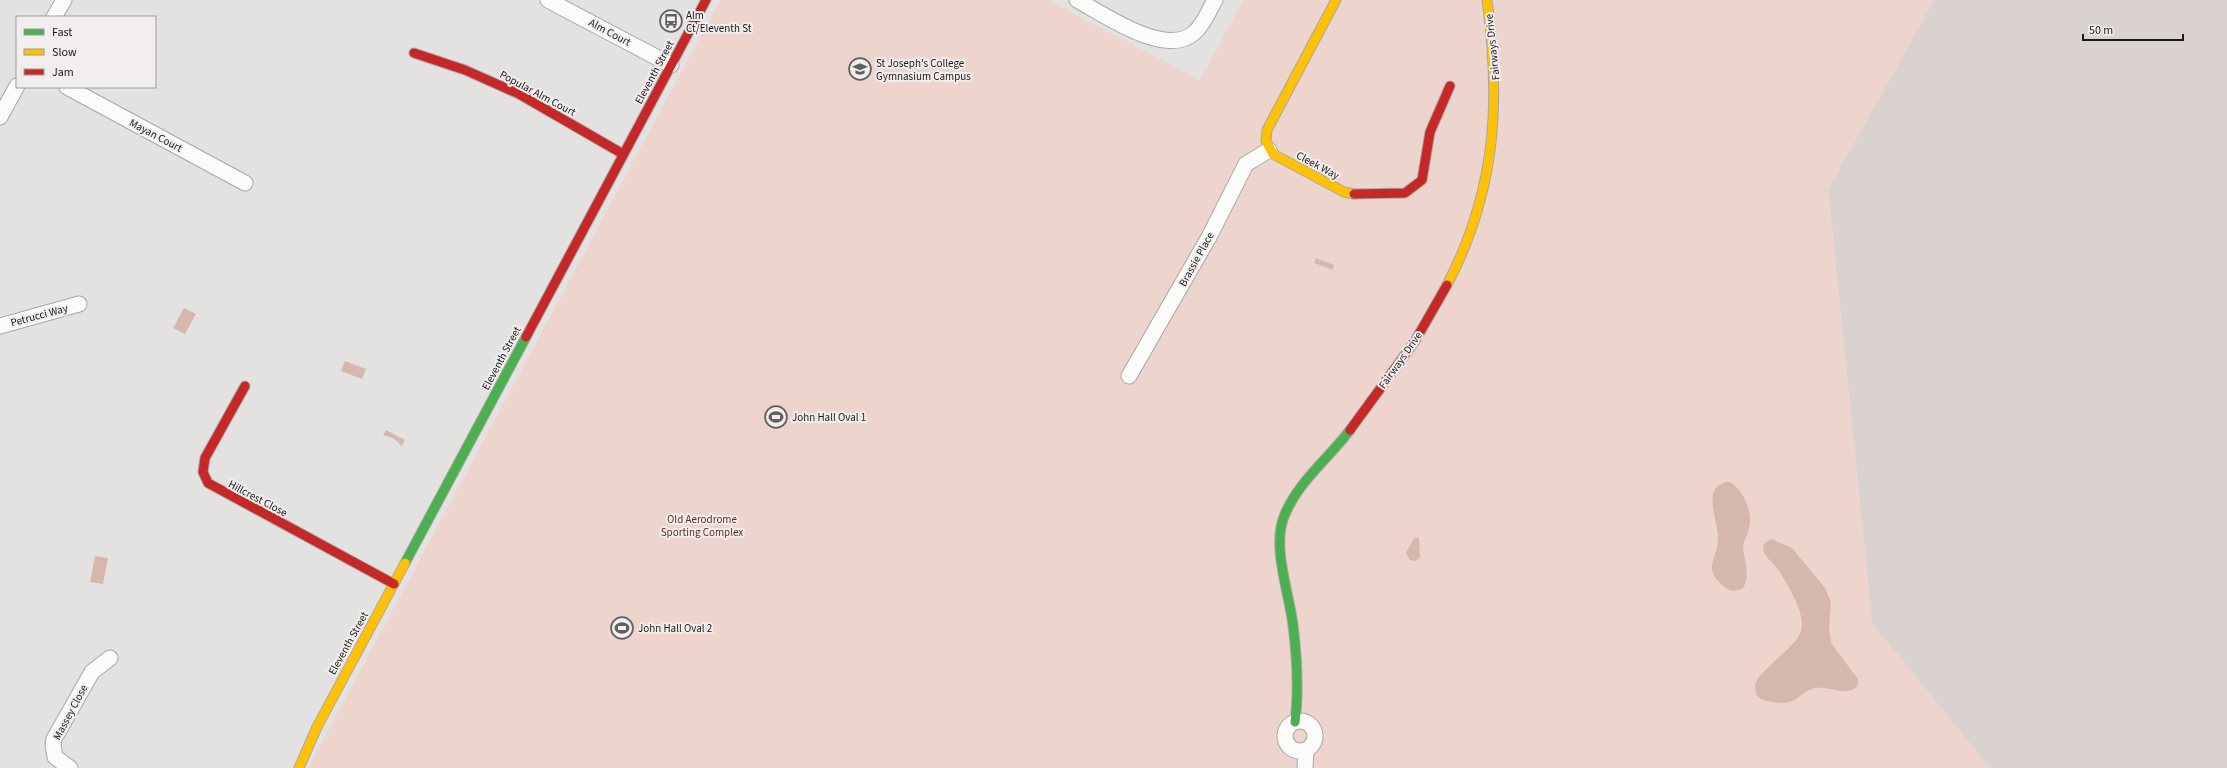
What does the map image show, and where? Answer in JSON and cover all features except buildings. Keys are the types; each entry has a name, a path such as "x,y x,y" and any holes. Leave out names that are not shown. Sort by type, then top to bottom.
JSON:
{"street":[{"name":"Alm Court","path":"548,0 671,65"},
{"name":"Eleventh Street","path":"299,768 316,727 706,0"},
{"path":"1077,0 1152,39 1173,42 1190,36 1200,26 1214,0"},
{"path":"1269,150 1266,141 1267,130 1336,0"},
{"name":"Fairways Drive","path":"1300,722 1291,614 1280,553 1280,526 1284,514 1297,494 1345,438 1422,329 1443,292 1466,245 1485,188 1495,128 1494,54 1487,0"},
{"name":"Popular Alm Court","path":"414,53 465,70 519,94 623,154"},
{"name":"Cleek Way","path":"1269,150 1278,157 1344,192 1361,195 1405,193 1418,185 1422,180 1430,132 1439,108 1450,86"},
{"path":"0,117 16,88"},
{"name":"Mayan Court","path":"69,88 245,183"},
{"name":"Brassie Place","path":"1129,376 1209,237 1246,164 1269,150"},
{"name":"Petrucci Way","path":"0,326 79,304"},
{"name":"Hillcrest Close","path":"245,386 205,458 203,472 208,483 394,584"},
{"name":"Massey Close","path":"70,768 56,757 53,745 54,739 92,672 110,658"},
{"path":"1300,722 1312,728 1314,733 1313,743 1301,750 1289,746 1285,737 1288,728 1300,722"},
{"name":"Eleventh Street","path":"290,763 316,727"},
{"path":"1301,750 1303,768"}],"shaded area":[{"path":"1934,0 2227,0 2227,768 1990,768 1872,623 1828,189"},
{"path":"1316,258 1334,265 1333,270 1314,263"},
{"path":"184,308 196,314 185,334 173,328"},
{"path":"345,361 366,369 362,379 341,371"},
{"path":"386,430 405,440 402,446 393,438 383,435"},
{"path":"1726,482 1730,482 1739,490 1746,502 1750,515 1748,533 1743,548 1747,578 1743,588 1734,591 1728,589 1718,581 1712,570 1718,538 1713,507 1713,496 1716,488"},
{"path":"1414,538 1419,538 1420,558 1415,561 1410,560 1406,553"},
{"path":"1771,539 1792,548 1825,588 1831,602 1829,627 1831,643 1858,679 1857,686 1854,690 1841,691 1819,687 1808,691 1792,701 1781,703 1765,701 1759,698 1756,694 1755,685 1758,678 1793,644 1799,635 1802,625 1800,614 1794,598 1781,573 1763,550 1764,544"},
{"path":"95,556 108,558 103,584 90,582"}],"green space":[{"name":"Old Aerodrome Sporting Complex","path":"720,0 1048,0 1200,80 1243,0 1934,0 1828,189 1872,623 1990,768 308,768"}],"traffic: fast":[{"path":"405,563 526,337"},
{"path":"1295,722 1297,698 1296,661 1293,625 1280,554 1281,526 1285,514 1298,491 1350,430"}],"traffic: slow":[{"path":"1336,0 1267,130 1266,141 1273,154 1344,192 1354,194"},
{"path":"1447,285 1463,250 1476,215 1485,181 1491,146 1494,75 1487,0"},
{"path":"299,768 317,727 405,563"}],"traffic: jam":[{"path":"526,337 706,0"},
{"path":"414,53 465,70 519,94 623,154"},
{"path":"1354,194 1405,193 1422,180 1430,132 1450,86"},
{"path":"1350,430 1415,341 1447,285"},
{"path":"245,386 205,458 203,472 208,483 394,584"}],"place":[{"name":"Alm Ct/Eleventh St","path":"671,21"},
{"name":"St Joseph's College Gymnasium Campus","path":"860,69"},
{"name":"John Hall Oval 1","path":"776,417"},
{"name":"John Hall Oval 2","path":"622,628"}]}
